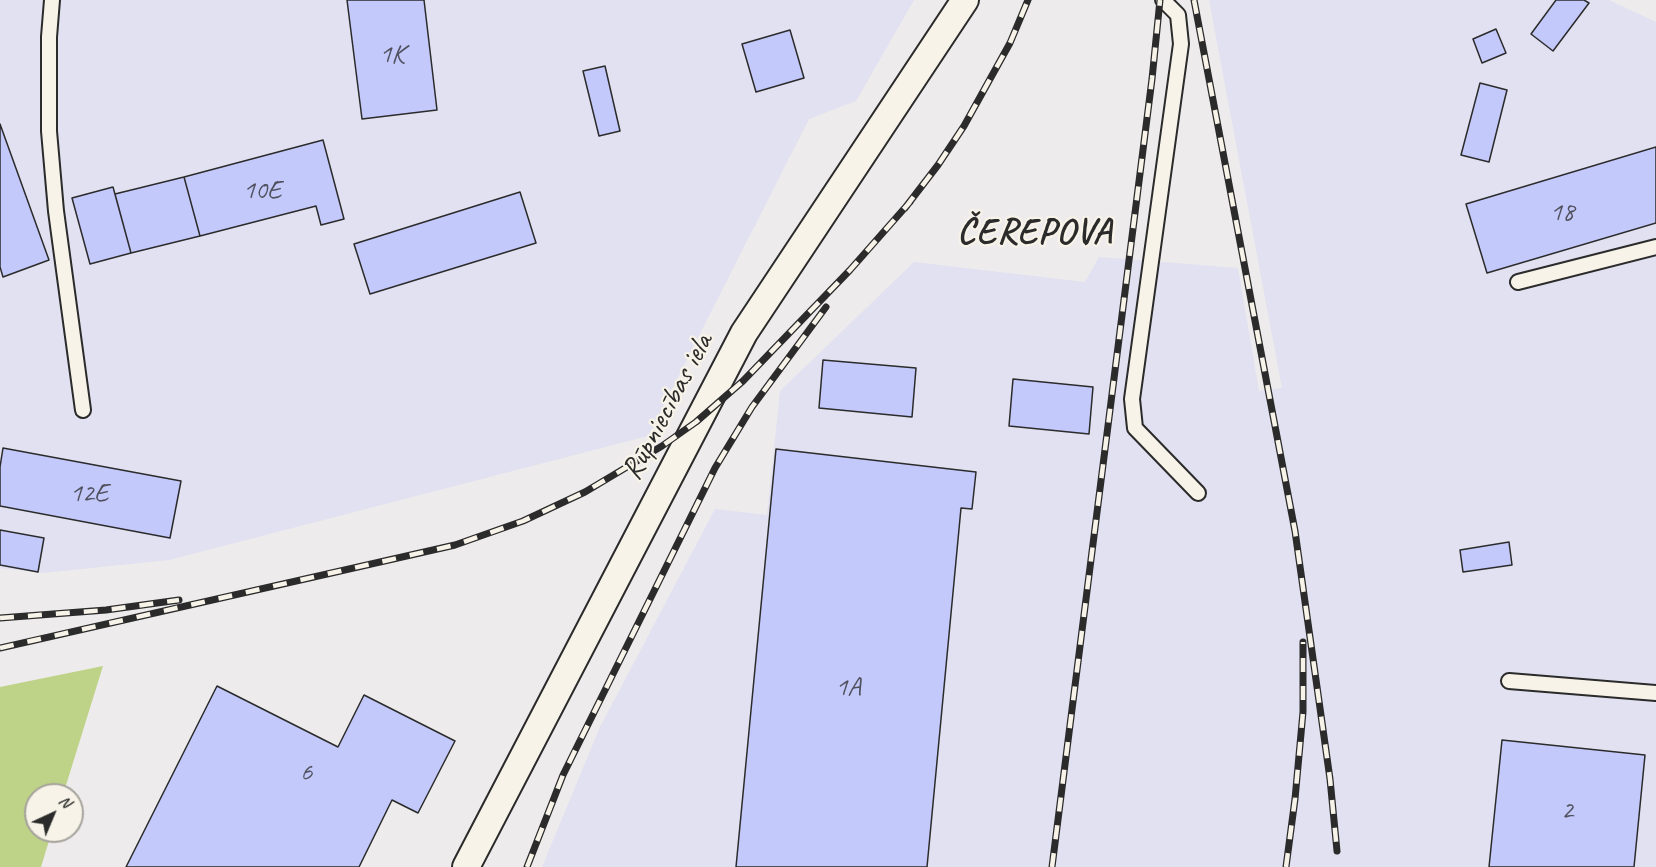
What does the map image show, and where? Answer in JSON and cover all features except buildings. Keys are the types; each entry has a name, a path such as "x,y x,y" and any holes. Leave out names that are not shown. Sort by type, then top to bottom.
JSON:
{"street":[{"name":"Rūpniecības iela","path":"466,867 744,333 965,0"}],"lane":[{"path":"52,0 49,37 49,131 56,211 83,410"},
{"path":"1163,0 1178,15 1181,44 1132,399 1135,428 1198,493"},
{"path":"1518,282 1656,247"},
{"path":"1509,681 1656,693"}],"shaded area":[{"path":"0,0 914,0 856,101 809,119 648,436 169,560 43,573 0,568"},
{"path":"1209,0 1609,0 1656,22 1656,867 542,867 600,727 715,509 767,515 780,391 914,262 1085,282 1099,257 1238,268 1259,391 1282,388"}],"green space":[{"path":"103,666 67,783 24,783 24,843 48,843 41,867 0,867 0,687"}],"railway":[{"path":"905,208 964,126 1010,43 1028,0"},
{"path":"1052,867 1152,79 1160,0"},
{"path":"1194,0 1295,531 1330,779 1337,851"},
{"path":"0,648 455,545 523,521 585,492 662,446 696,422 743,381 850,270 910,202"},
{"path":"527,867 563,775 715,468 752,407 826,307"},
{"path":"0,618 106,610 179,600"},
{"path":"1286,867 1303,712 1303,642"}],"district":[{"name":"ČEREPOVA","path":"1035,234"}]}
